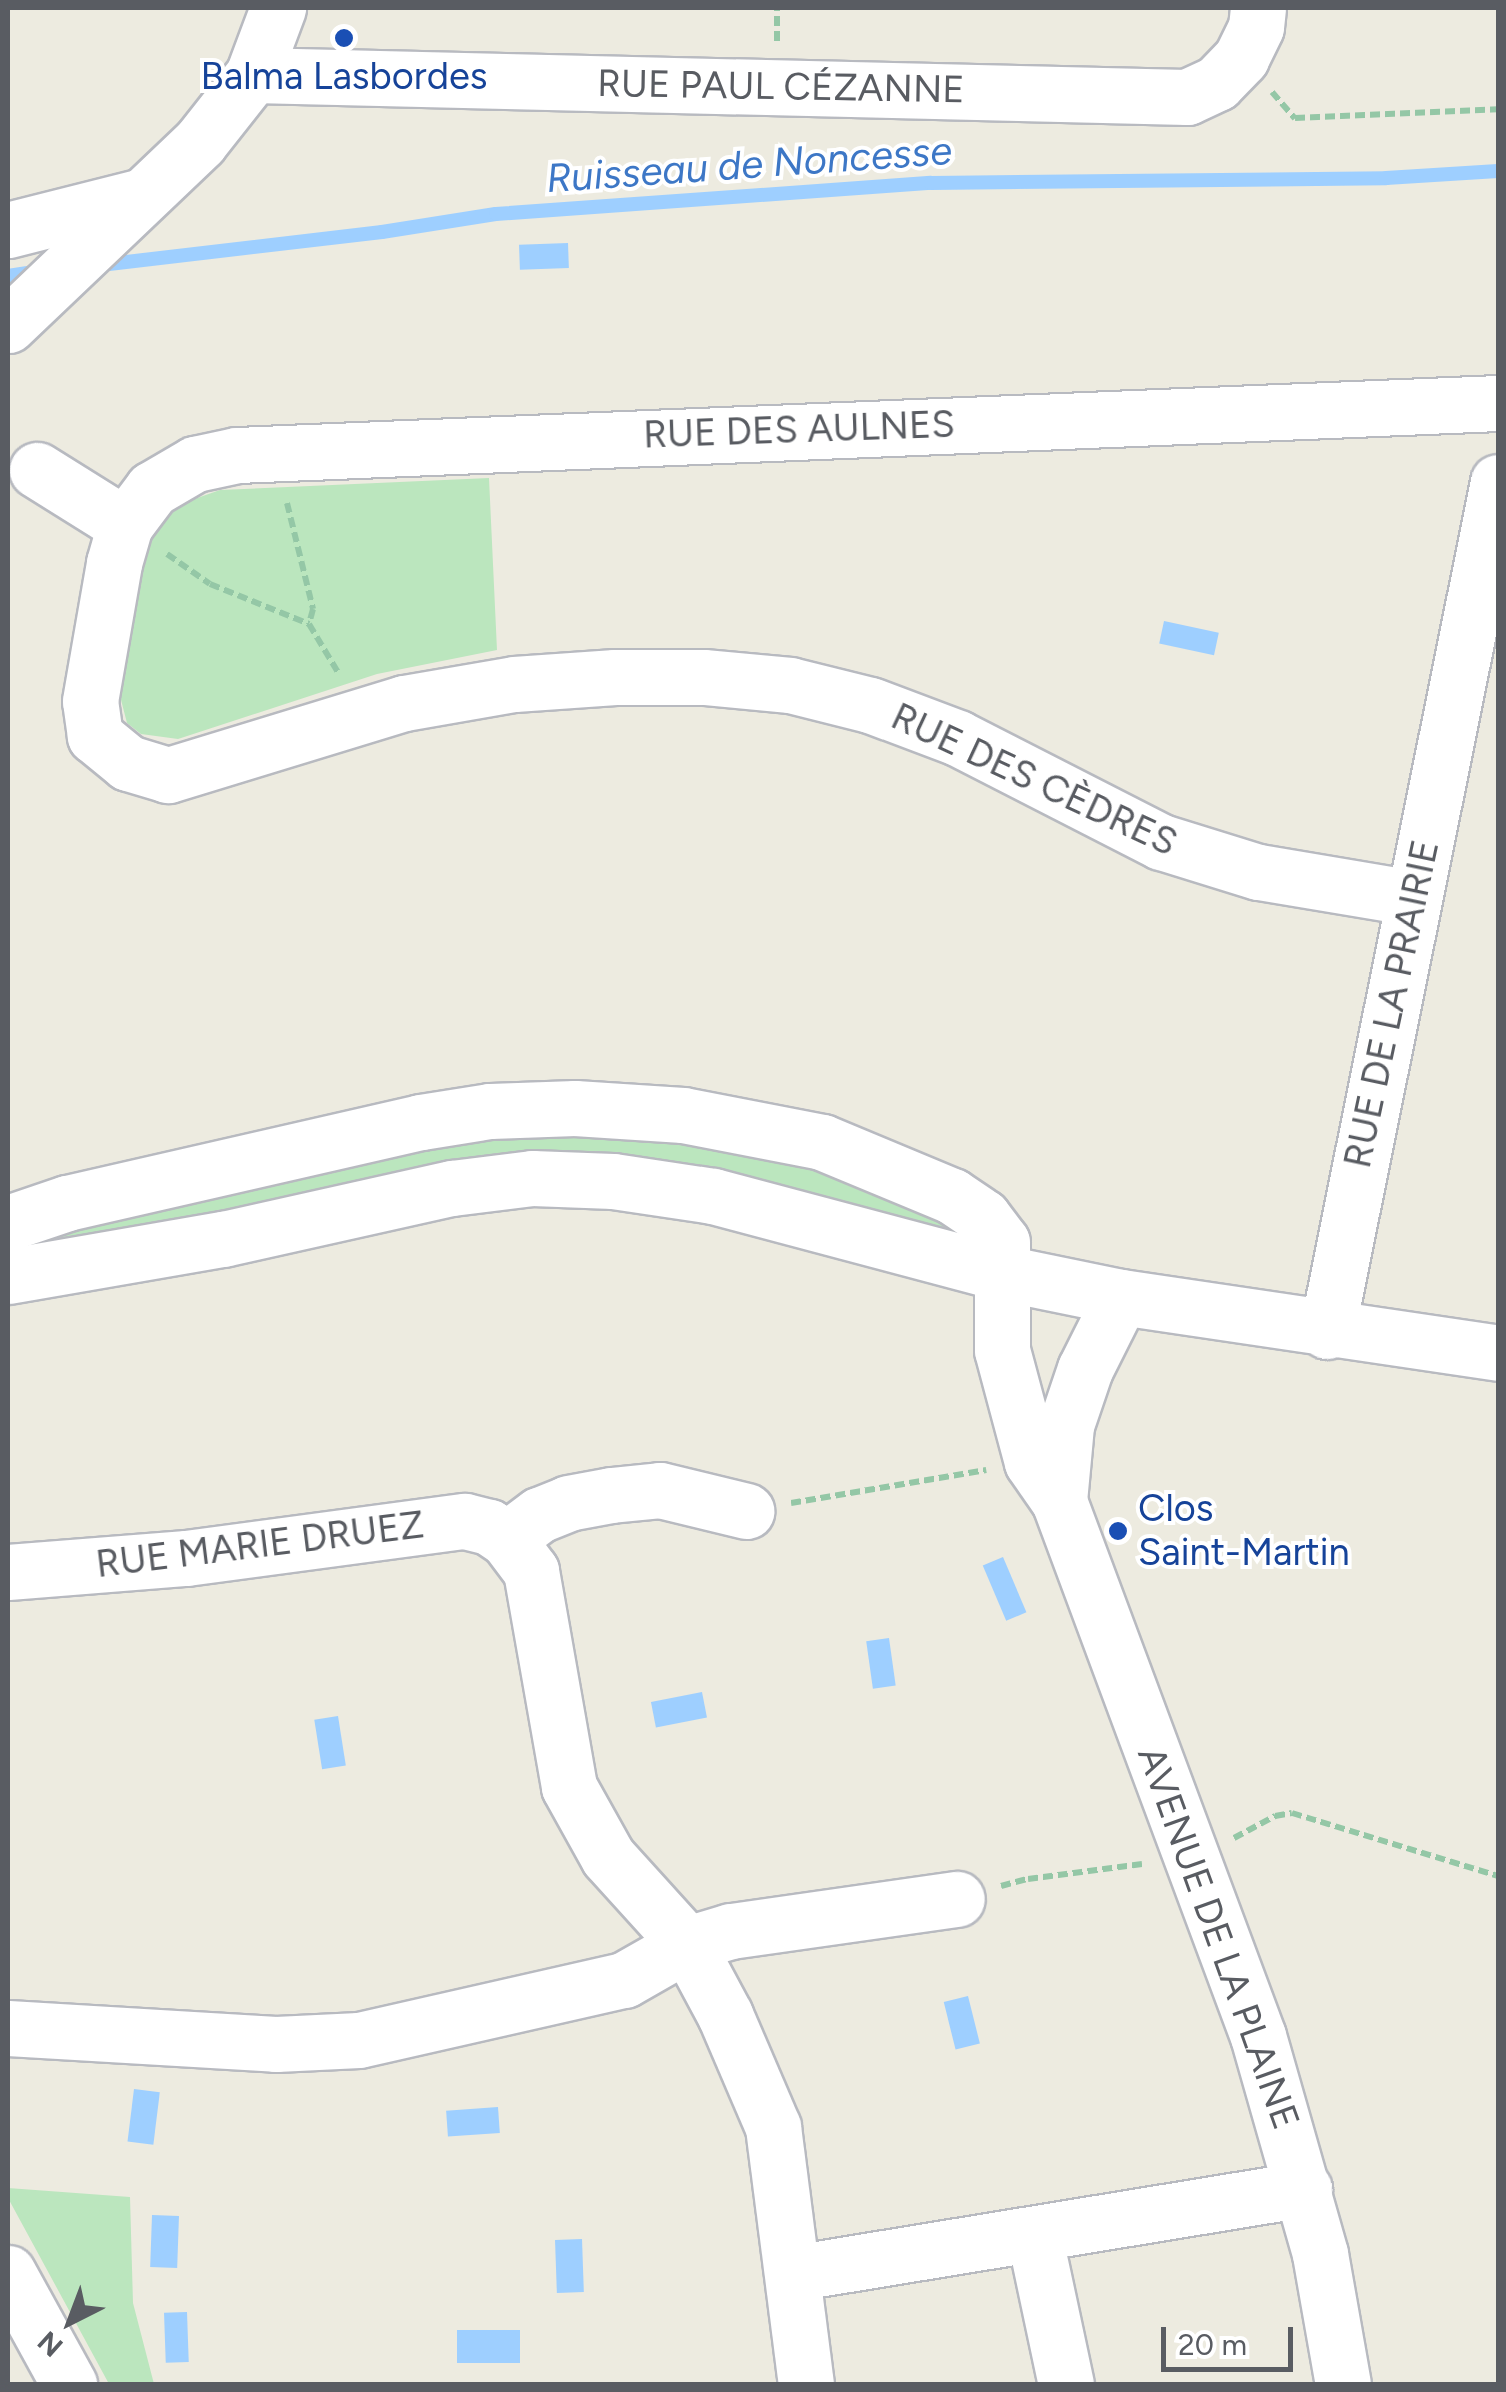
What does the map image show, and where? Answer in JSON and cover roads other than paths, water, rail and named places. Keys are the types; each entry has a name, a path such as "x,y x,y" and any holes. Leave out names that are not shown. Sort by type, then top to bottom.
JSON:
{"street":[{"path":"8,325 200,142 253,75 278,8"},
{"name":"RUE PAUL CÉZANNE","path":"253,75 1186,98 1218,83 1241,58 1256,27 1258,8"},
{"path":"8,230 136,204"},
{"name":"RUE DES AULNES","path":"125,524 152,489 173,473 223,458 280,452 1498,403"},
{"path":"37,470 125,524"},
{"name":"RUE DE LA PRAIRIE","path":"1327,1331 1414,898 1479,677 1498,482"},
{"name":"RUE DES CÈDRES","path":"125,524 114,562 90,701 95,736 128,763 168,775 404,702 514,684 632,677 790,685 915,720 1101,814 1192,852 1292,879 1414,898"},
{"name":"AVENUE DE LA PLAINE","path":"8,1223 67,1203 421,1122 490,1111 574,1108 650,1110 752,1125 883,1164 952,1196 983,1217 1002,1242 1000,1272 1007,1369 1032,1462 1059,1501 1258,2036 1304,2190 1344,2384"},
{"path":"8,1276 206,1243 452,1188 532,1178 613,1180 712,1196 1000,1272 1121,1297 1327,1331 1498,1353"},
{"name":"AVENUE DE LA PLAINE","path":"1059,1501 1066,1425 1085,1368 1121,1297"},
{"path":"1327,1331 1498,1376"},
{"path":"746,1512 660,1490 611,1495 568,1503 539,1515 507,1539 531,1571 569,1788 608,1857 687,1944 725,2015 773,2127 806,2384"},
{"name":"RUE MARIE DRUEZ","path":"8,1572 186,1558 466,1521 490,1527 507,1539"},
{"path":"8,2028 276,2044 359,2040 624,1980 687,1944 732,1930 957,1899"},
{"path":"793,2273 1304,2190"},
{"path":"1034,2234 1066,2384"},
{"path":"8,2274 69,2384"}],"water":[{"path":"568,243 569,268 520,270 519,245"},
{"path":"1164,621 1219,633 1214,655 1159,643"},
{"path":"1003,1557 1026,1612 1006,1621 983,1566"},
{"path":"889,1638 896,1686 873,1689 866,1641"},
{"path":"702,1692 707,1718 656,1727 651,1702"},
{"path":"338,1716 346,1765 322,1769 314,1720"},
{"path":"968,1996 980,2044 956,2050 944,2002"},
{"path":"134,2089 160,2092 153,2145 128,2142"},
{"path":"498,2107 500,2133 448,2137 446,2111"},
{"path":"152,2215 179,2216 177,2268 150,2267"},
{"path":"582,2239 584,2292 557,2293 555,2240"},
{"path":"187,2312 189,2362 166,2363 164,2313"},
{"path":"457,2330 520,2330 520,2363 457,2363"}],"waterway":[{"name":"Ruisseau de Noncesse","path":"92,266 382,232 496,214 931,183 1386,178 1498,171"},
{"name":"Ruisseau de Noncesse","path":"8,276 41,271"}],"place":[{"name":"Balma Lasbordes","path":"344,38"},
{"name":"Clos Saint-Martin","path":"1118,1531"}]}
